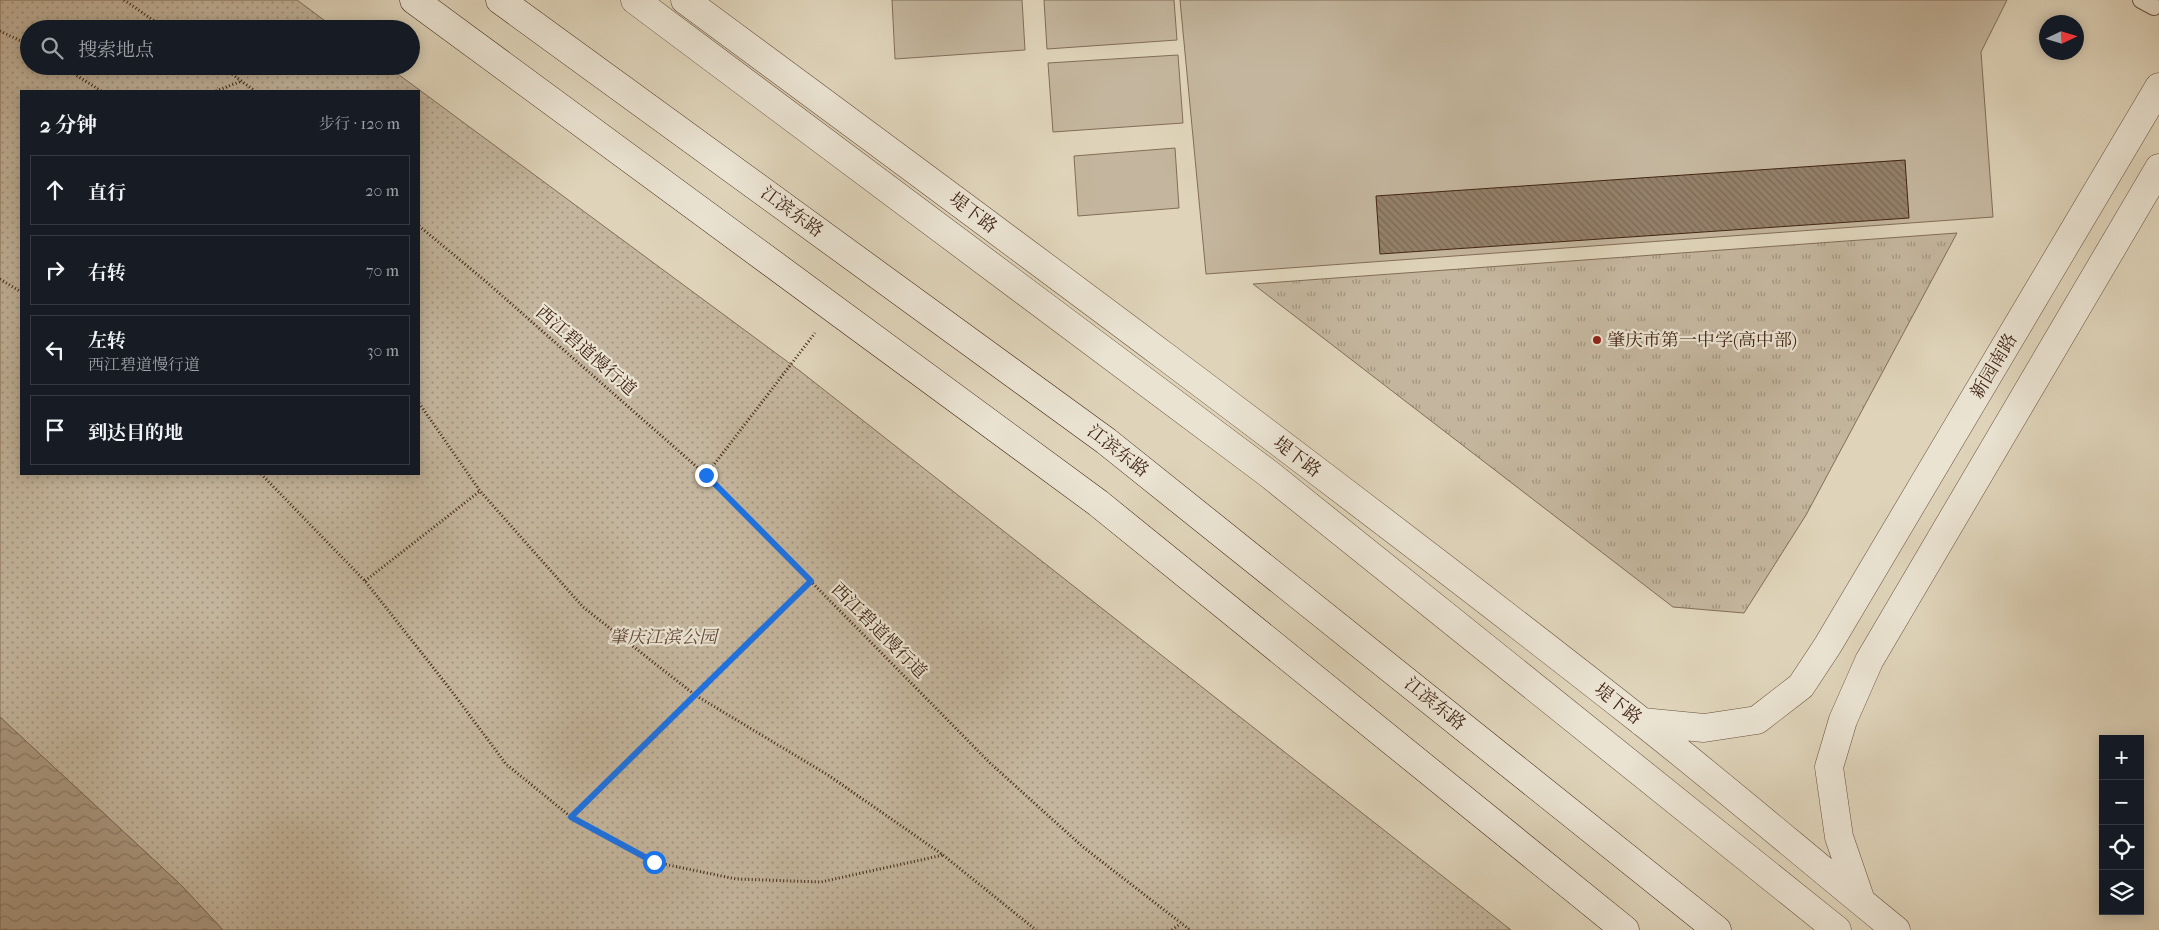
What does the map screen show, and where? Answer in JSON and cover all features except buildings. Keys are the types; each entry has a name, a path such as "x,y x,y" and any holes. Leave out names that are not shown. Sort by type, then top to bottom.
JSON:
{"street":[{"path":"414,0 1098,503 1625,930"},
{"name":"江滨东路","path":"500,0 1106,441 1716,930"},
{"name":"堤下路","path":"635,0 1269,474 1837,930"},
{"name":"堤下路","path":"685,0 952,197 1292,453 1642,722 1896,930"},
{"name":"新园南路","path":"1642,722 1704,728 1758,720 1801,686 1828,645 2159,87"},
{"path":"1861,902 1838,837 1829,767 1843,720 1869,661 2159,168"},
{"path":"1828,645 1869,661"}],"path":[{"path":"124,0 153,20"},
{"path":"0,31 20,41"},
{"path":"76,75 99,90"},
{"path":"234,75 254,90"},
{"path":"219,90 242,81"},
{"name":"西江碧道慢行道","path":"420,227 484,279 706,475 990,763 1084,847 1190,930"},
{"path":"0,279 20,291"},
{"path":"706,475 833,308"},
{"path":"420,403 480,491 583,607 695,695 828,775 943,855 1036,930"},
{"path":"262,475 364,581 450,689 506,764 571,817 654,862 736,879 821,882 943,855"},
{"path":"364,581 480,491"},
{"path":"571,817 811,581"},
{"path":"1172,930 1180,924"}],"green space":[{"name":"肇庆江滨公园","path":"0,0 297,0 324,20 20,20 20,75 399,75 419,90 20,90 20,475 420,475 420,90 800,371 1511,930 223,930 181,885 0,717"},
{"path":"892,0 1022,0 1025,50 895,59"},
{"path":"1044,0 1174,0 1177,40 1047,49"},
{"path":"1180,0 2007,0 1981,52 1993,217 1206,274"},
{"path":"1178,55 1183,123 1053,132 1048,63"},
{"path":"1175,148 1179,208 1078,216 1074,156"},
{"path":"1957,233 1806,515 1744,613 1673,607 1253,284"}],"water":[{"path":"0,717 181,885 223,930 0,930"}],"place":[{"name":"肇庆市第一中学(高中部)","path":"1597,340"}],"route":[{"path":"654,862 571,817 811,581 706,475"}]}
